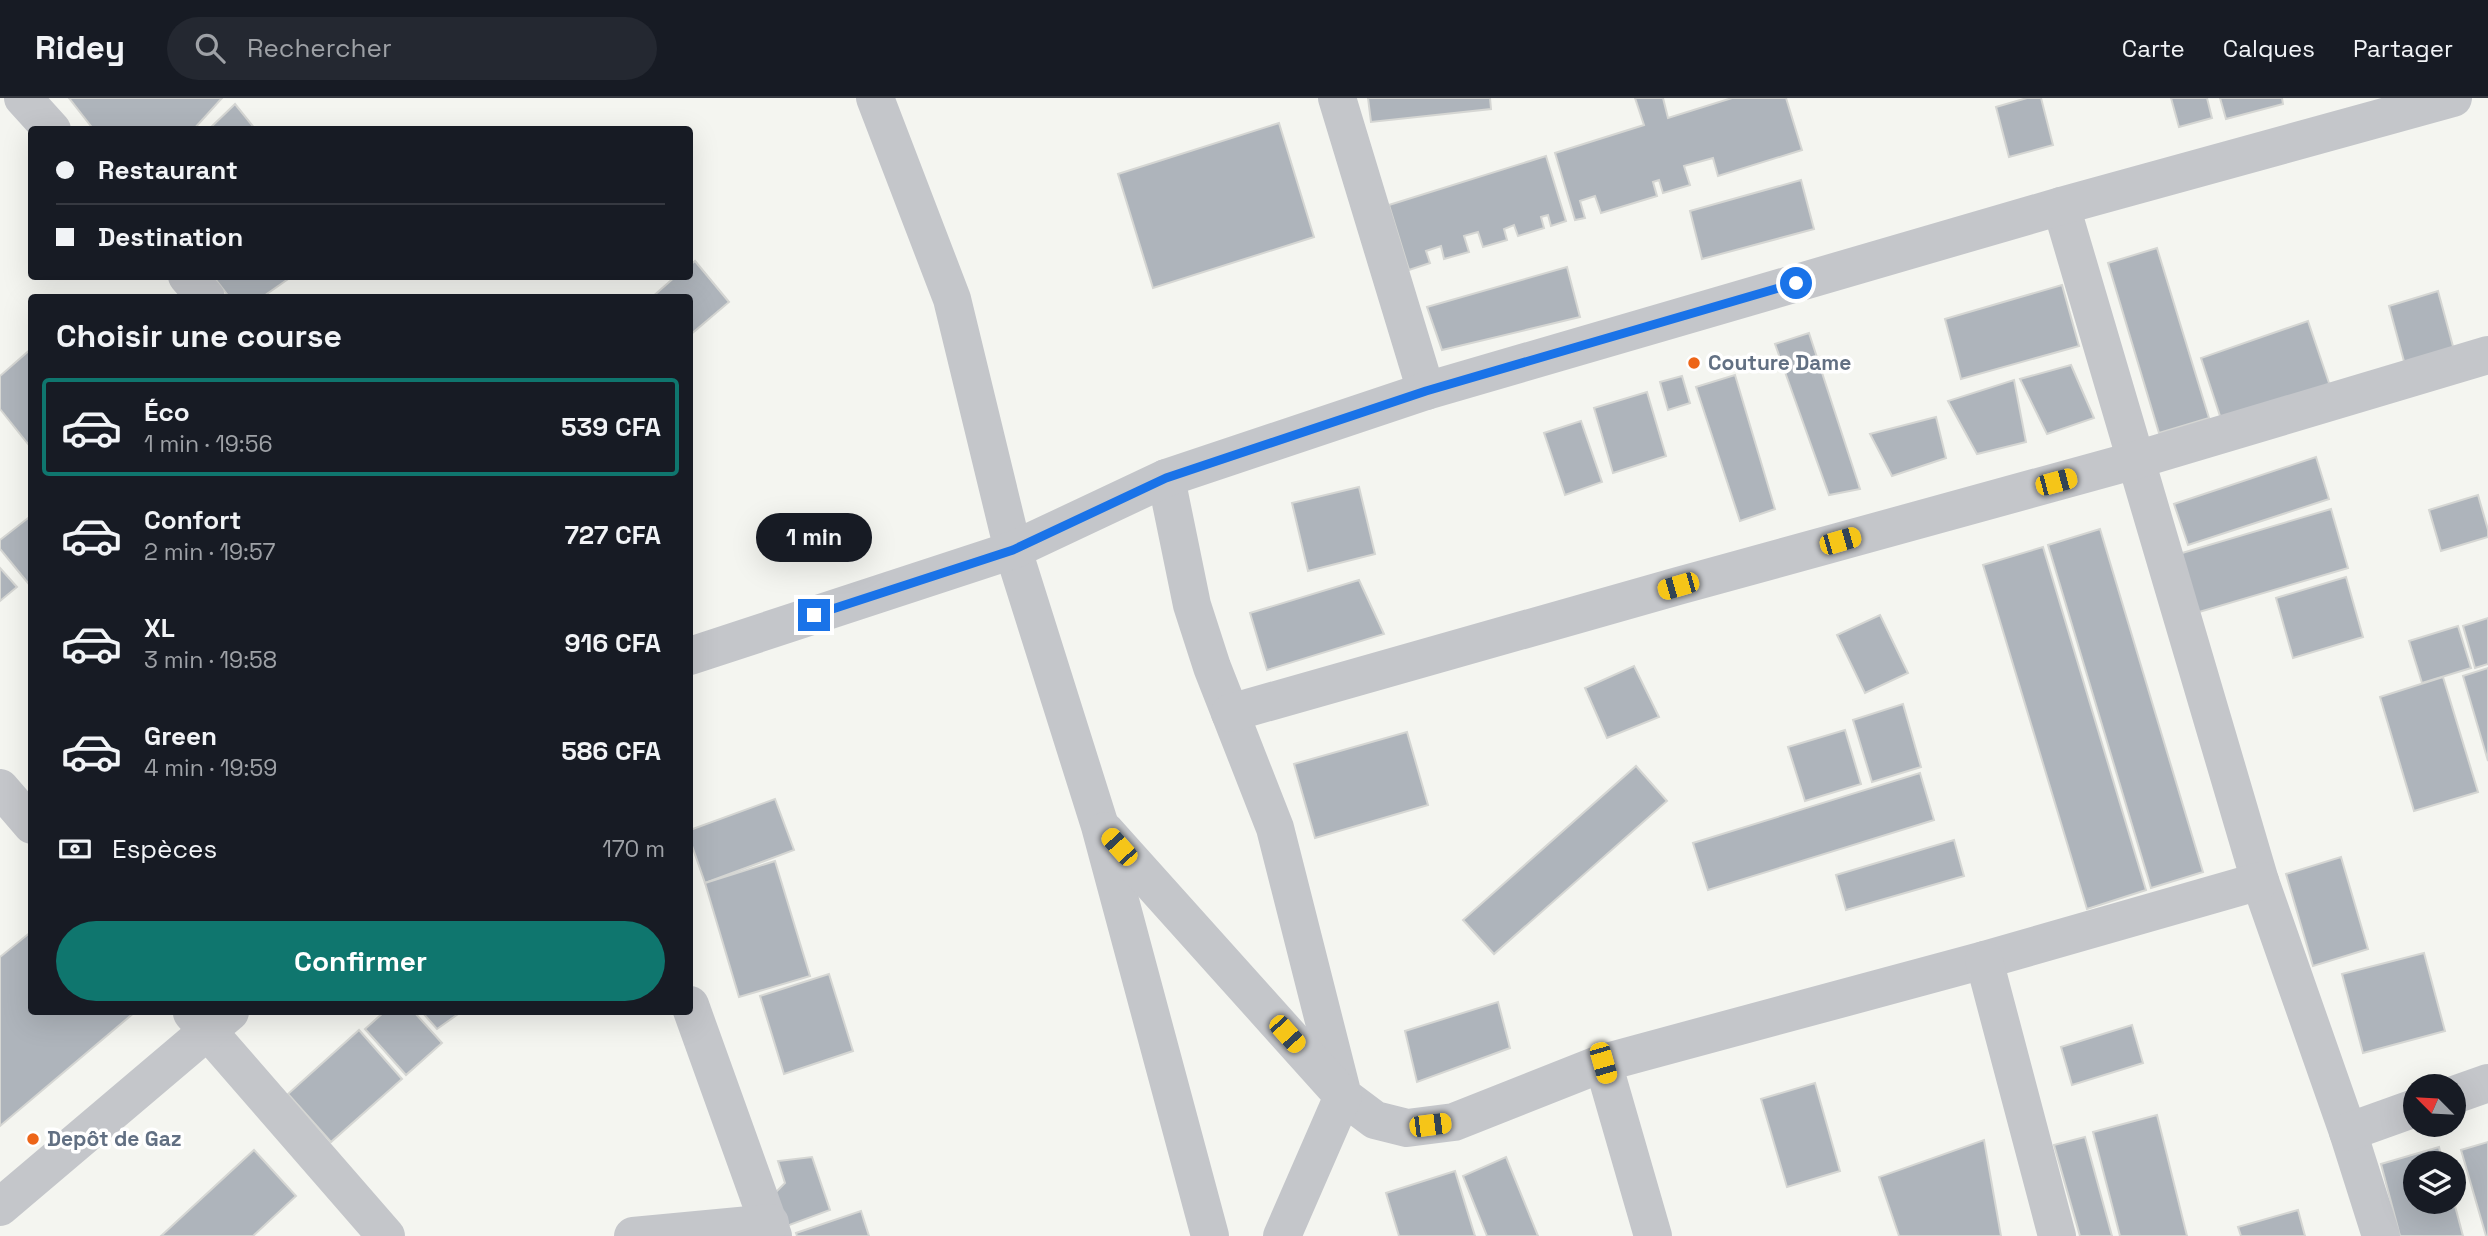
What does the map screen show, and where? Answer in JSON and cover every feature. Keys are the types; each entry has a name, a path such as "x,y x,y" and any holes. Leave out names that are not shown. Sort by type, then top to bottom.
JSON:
{"street":[{"path":"23,98 48,126"},
{"path":"875,98 952,299 1013,550 1100,826 1210,1236"},
{"path":"1337,98 1426,391"},
{"path":"693,655 1013,550 1166,478 1426,391 2061,206 2453,98"},
{"path":"2061,206 2260,881 2348,1132 2381,1236"},
{"path":"190,280 203,294"},
{"path":"1230,713 2136,460 2488,355"},
{"path":"1166,478 1192,605 1212,667 1275,828 1343,1096 1282,1236"},
{"path":"0,788 28,820"},
{"path":"1100,826 1343,1096 1375,1120 1407,1128 1454,1122 1603,1063 1984,960 2260,881"},
{"path":"1984,960 2057,1236"},
{"path":"633,1236 772,1230 693,1013"},
{"path":"0,1207 209,1018 386,1236"},
{"path":"1603,1063 1653,1236"},
{"path":"2466,1091 2488,1083"},
{"path":"2348,1132 2403,1112"}],"building":[{"path":"69,98 222,98 197,126 91,126"},
{"path":"1368,98 1490,98 1491,109 1371,122"},
{"path":"1635,98 1663,98 1668,118 1732,98 1786,98 1802,150 1718,176 1713,158 1684,166 1690,185 1663,193 1659,180 1653,182 1657,196 1601,213 1595,196 1580,201 1585,218 1575,220 1555,153 1644,125"},
{"path":"2027,98 2041,98 2053,145 2009,157 1996,107"},
{"path":"2171,98 2207,98 2212,118 2179,127"},
{"path":"2220,98 2282,98 2283,104 2226,119"},
{"path":"235,104 253,126 212,126"},
{"path":"1279,123 1314,237 1153,288 1118,174"},
{"path":"1546,156 1566,221 1551,226 1548,215 1541,217 1544,228 1518,236 1514,225 1504,229 1507,240 1483,247 1478,232 1464,236 1469,252 1444,259 1441,246 1426,251 1430,263 1409,270 1389,205"},
{"path":"1801,180 1814,229 1702,259 1690,211"},
{"path":"2157,248 2209,418 2159,433 2108,263"},
{"path":"695,261 729,302 693,332 693,294 656,294 671,280 693,280"},
{"path":"1567,267 1580,317 1442,350 1427,307"},
{"path":"216,280 287,280 267,294 227,294"},
{"path":"2062,285 2079,346 1961,379 1945,319"},
{"path":"2438,291 2454,350 2405,365 2389,306"},
{"path":"2308,321 2330,386 2222,422 2201,358"},
{"path":"1809,333 1860,489 1829,495 1775,344"},
{"path":"28,352 28,444 0,409 0,376"},
{"path":"2071,365 2094,418 2047,434 2020,379"},
{"path":"1735,375 1775,509 1740,521 1696,387"},
{"path":"1682,376 1690,403 1668,410 1660,382"},
{"path":"2014,380 2026,442 1977,454 1948,401"},
{"path":"1647,392 1666,456 1613,473 1594,408"},
{"path":"1936,417 1946,458 1892,476 1870,434"},
{"path":"1581,421 1602,482 1565,495 1544,433"},
{"path":"2316,457 2329,499 2188,545 2174,504"},
{"path":"1359,487 1375,554 1308,571 1292,503"},
{"path":"2478,495 2488,537 2441,551 2429,510"},
{"path":"2331,509 2348,568 2189,615 2172,556"},
{"path":"28,518 28,583 0,549 0,540"},
{"path":"2100,529 2203,872 2151,888 2048,545"},
{"path":"2043,547 2146,890 2087,909 1983,565"},
{"path":"0,568 17,587 0,601"},
{"path":"2346,577 2363,637 2293,658 2276,598"},
{"path":"1359,580 1384,634 1267,670 1250,613"},
{"path":"1880,615 1908,673 1865,693 1837,635"},
{"path":"2488,618 2488,664 2475,668 2463,626"},
{"path":"2458,626 2471,668 2422,683 2409,641"},
{"path":"1634,666 1659,717 1607,738 1585,688"},
{"path":"2488,668 2488,761 2463,676"},
{"path":"2443,677 2478,792 2414,811 2380,697"},
{"path":"1903,704 1921,767 1872,782 1853,720"},
{"path":"1845,730 1861,784 1805,801 1788,747"},
{"path":"1407,732 1428,805 1315,838 1294,764"},
{"path":"1636,766 1667,801 1494,954 1463,920"},
{"path":"1920,773 1934,820 1708,890 1693,843"},
{"path":"775,799 794,850 705,883 693,849 693,829"},
{"path":"1954,840 1964,876 1846,910 1836,875"},
{"path":"2341,857 2368,949 2313,966 2286,874"},
{"path":"775,861 810,976 739,997 705,883"},
{"path":"28,934 28,1015 131,1015 0,1126 0,957"},
{"path":"2424,953 2445,1031 2363,1053 2342,974"},
{"path":"829,974 853,1051 784,1074 760,996"},
{"path":"1498,1002 1510,1048 1417,1082 1405,1031"},
{"path":"381,1015 417,1015 442,1043 406,1075 365,1029"},
{"path":"425,1015 457,1015 437,1029"},
{"path":"2132,1025 2143,1063 2072,1085 2061,1047"},
{"path":"359,1030 402,1079 331,1142 288,1094"},
{"path":"1815,1083 1840,1171 1787,1187 1761,1099"},
{"path":"2157,1115 2187,1236 2120,1236 2093,1132"},
{"path":"2085,1137 2112,1236 2080,1236 2054,1145"},
{"path":"1984,1140 2001,1236 1899,1236 1879,1177"},
{"path":"2488,1142 2488,1236 2466,1167 2466,1151 2461,1150"},
{"path":"254,1150 296,1196 253,1236 161,1236"},
{"path":"812,1157 830,1210 784,1227 773,1195 785,1183 778,1161"},
{"path":"1506,1157 1538,1236 1487,1236 1463,1176"},
{"path":"2403,1158 2403,1214 2457,1214 2463,1236 2400,1236 2381,1164"},
{"path":"1455,1171 1475,1236 1399,1236 1386,1193"},
{"path":"2298,1210 2305,1236 2241,1236 2238,1227"},
{"path":"861,1211 869,1236 797,1236 796,1233"}],"place":[{"name":"Couture Dame","path":"1694,363"},
{"name":"Depôt de Gaz","path":"33,1139"}],"route":[{"path":"814,615 1013,550 1166,478 1426,391 1796,283"}]}
